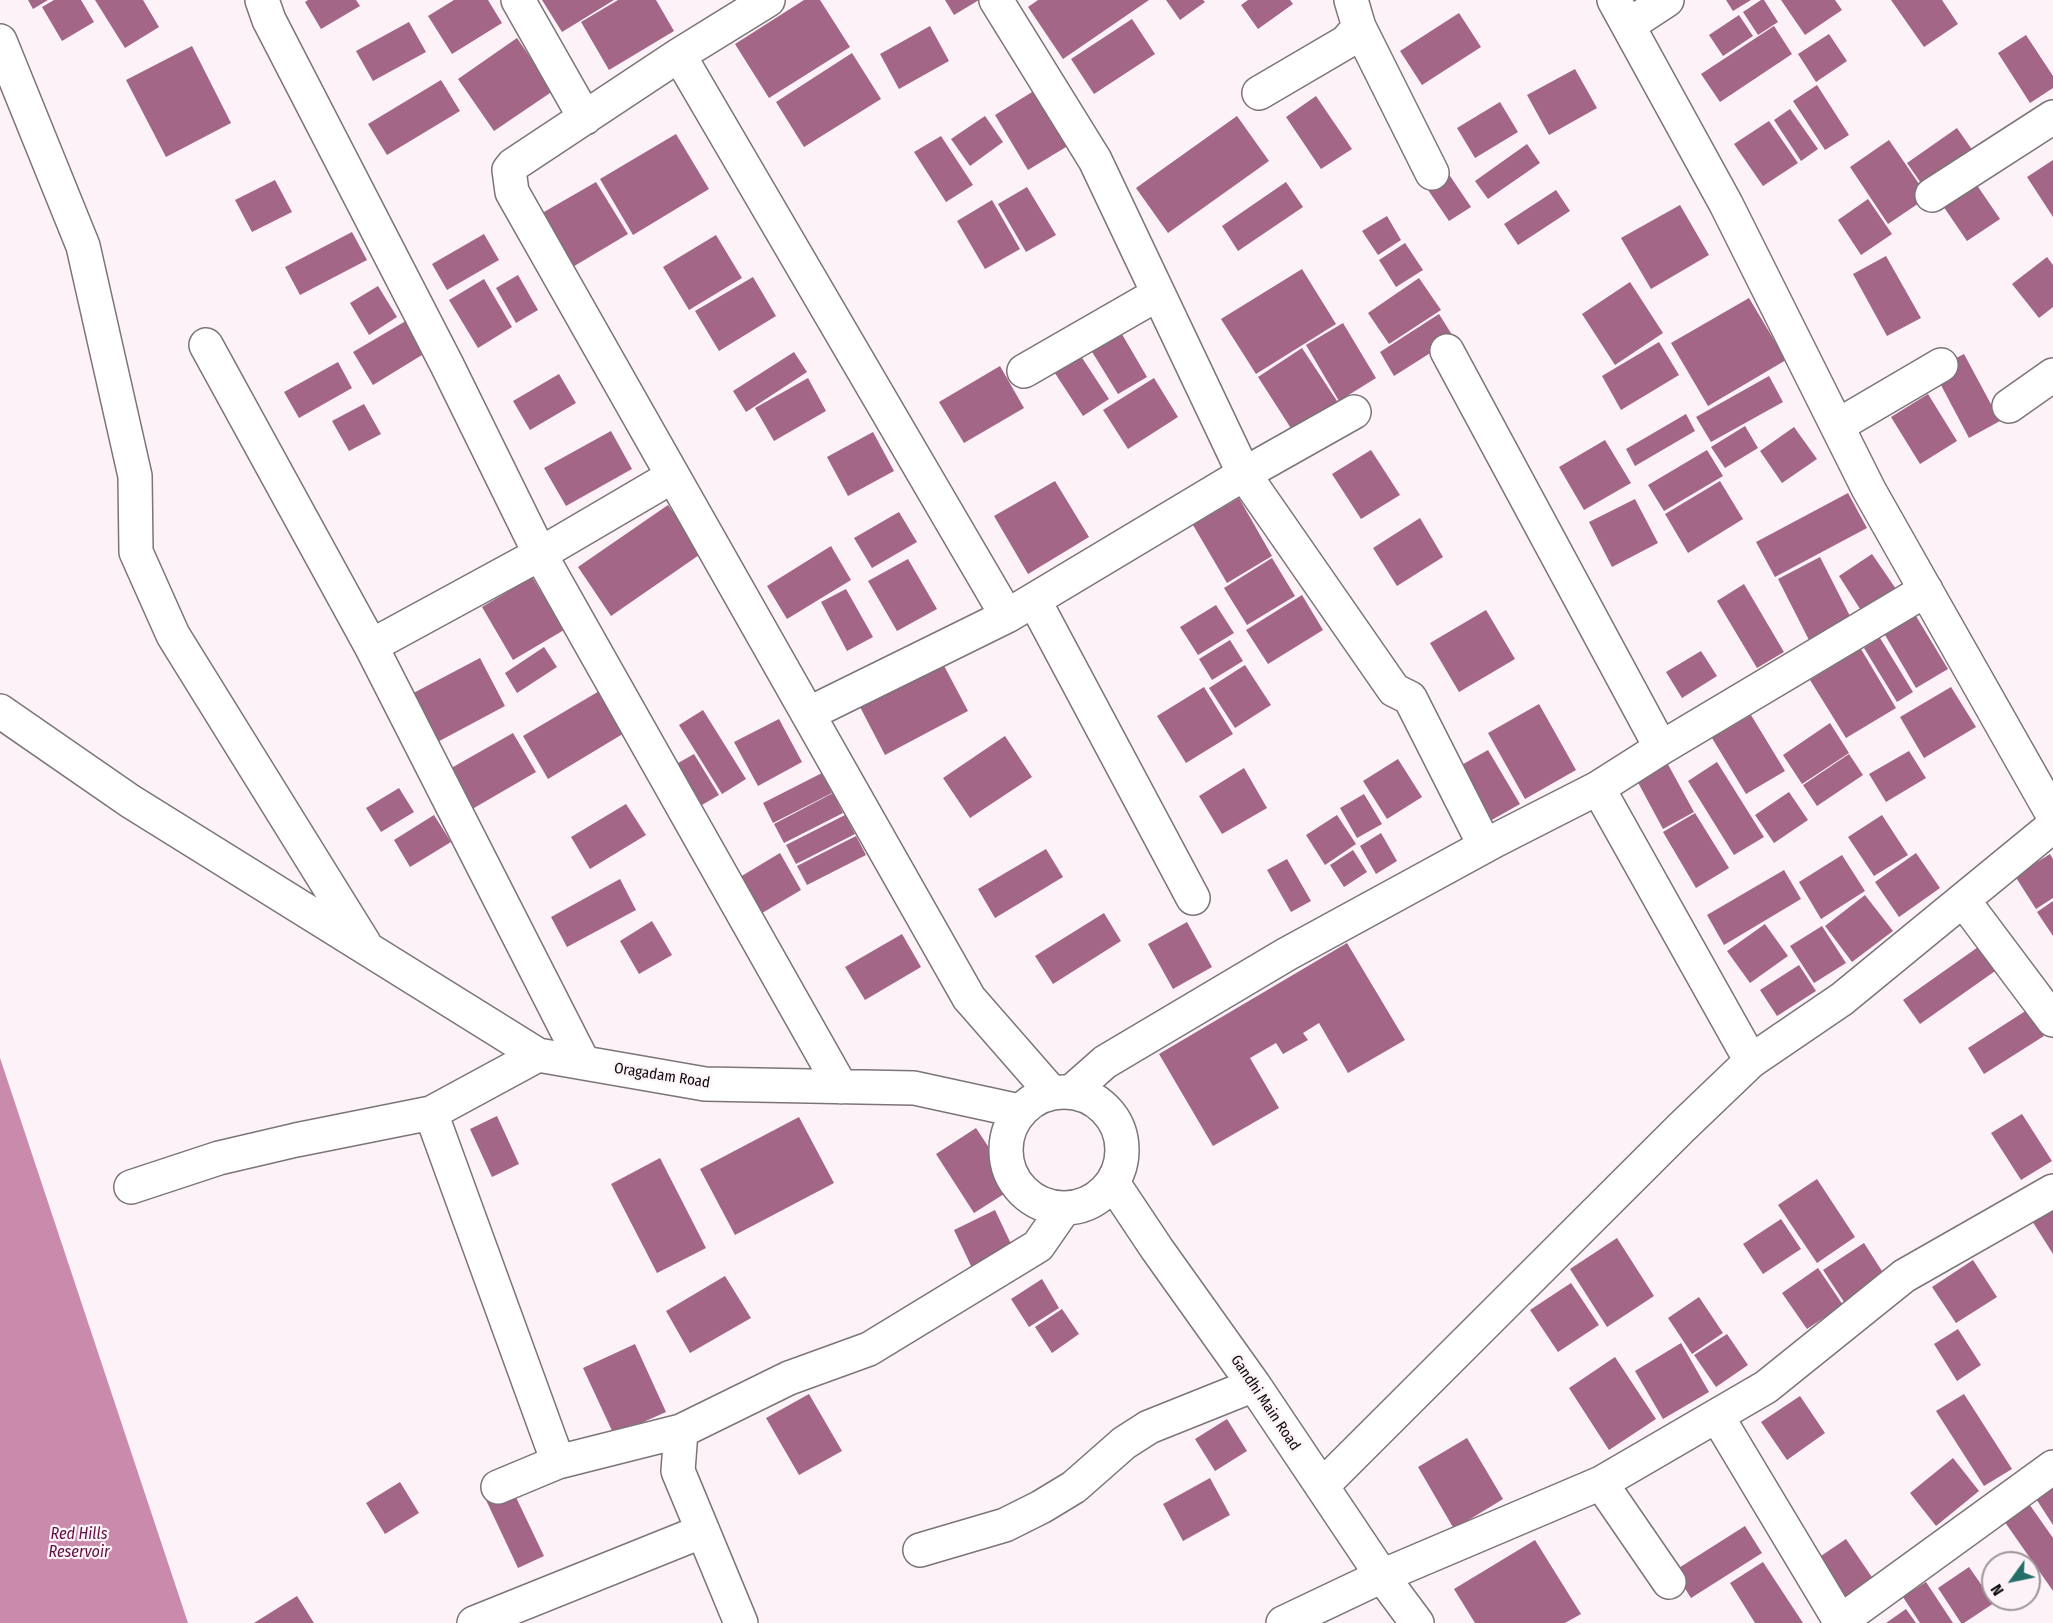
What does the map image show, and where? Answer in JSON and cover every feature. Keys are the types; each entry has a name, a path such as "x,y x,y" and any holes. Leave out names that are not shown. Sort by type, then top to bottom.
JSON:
{"street":[{"path":"262,0 269,20 447,365 540,554 841,1086"},
{"path":"518,0 585,118"},
{"path":"768,0 679,55 513,165 509,170 512,192 969,998 1062,1092 1089,1097 1106,1109 1117,1125 1122,1144 1121,1164 1113,1183 1100,1197 1083,1207 1063,1210 1043,1206 1026,1196 1014,1182 1007,1164 1005,1145 1010,1127 1020,1111 1034,1099 1062,1092 1105,1062 1287,954 1485,846 1598,788 1926,590"},
{"path":"996,0 1095,160 1244,474 1394,690 1410,698 1485,846"},
{"path":"1667,0 1622,13 1726,204 1869,490 2053,815"},
{"path":"1259,93 1346,42 1355,13"},
{"path":"1355,13 1432,173"},
{"path":"0,41 83,246 135,476 136,552 173,635 368,950"},
{"path":"679,55 1021,608 1193,898"},
{"path":"1932,195 2053,117"},
{"path":"1024,370 1158,294"},
{"path":"206,345 371,646 583,1062"},
{"path":"1447,351 1661,748"},
{"path":"1837,426 1941,365"},
{"path":"2009,406 2053,375"},
{"path":"808,714 1021,608 1244,474 1354,412"},
{"path":"371,646 540,554 673,476"},
{"name":"Oragadam Road","path":"0,711 130,801 538,1055 705,1084 914,1088 1020,1111"},
{"path":"1598,788 1751,1061"},
{"path":"1322,1486 1672,1136 1751,1061 1842,999 2053,826"},
{"path":"1962,900 2053,1020"},
{"path":"131,1187 219,1158 430,1113 538,1055"},
{"path":"430,1113 558,1462"},
{"name":"Gandhi Main Road","path":"1113,1183 1254,1385 1382,1576 1417,1623"},
{"path":"1283,1623 1382,1576 1601,1483 1766,1387 1904,1276 2053,1191"},
{"path":"498,1487 558,1462 681,1431 789,1378 869,1348 1038,1246 1063,1210"},
{"path":"920,1550 1005,1526 1041,1508 1074,1487 1124,1443 1149,1427 1254,1385"},
{"path":"1717,1416 1839,1622 2053,1467"},
{"path":"681,1431 678,1471 741,1623"},
{"path":"1601,1483 1669,1582"},
{"path":"474,1623 703,1531"}],"water":[{"name":"Red Hills Reservoir","path":"0,1058 188,1623 0,1623"}],"building":[{"path":"28,0 48,0 33,9"},
{"path":"54,0 81,0 94,22 62,41 42,7"},
{"path":"95,0 143,0 159,27 125,48"},
{"path":"308,0 356,0 360,6 321,29 305,2"},
{"path":"454,0 488,0 502,23 452,54 428,16"},
{"path":"542,0 614,0 562,32"},
{"path":"618,0 656,0 674,31 609,70 581,22"},
{"path":"804,0 820,0 850,47 769,98 735,44"},
{"path":"945,0 979,0 954,15"},
{"path":"1038,0 1149,0 1063,59 1028,7"},
{"path":"1166,0 1203,0 1205,2 1180,20"},
{"path":"1248,0 1290,0 1293,4 1258,29 1241,5"},
{"path":"1726,0 1751,0 1733,11"},
{"path":"1764,0 1778,22 1758,35 1743,12"},
{"path":"1781,0 1835,0 1842,10 1805,35"},
{"path":"1891,0 1942,0 1958,24 1924,47"},
{"path":"1459,13 1481,47 1422,85 1400,51"},
{"path":"1739,15 1753,36 1723,56 1709,35"},
{"path":"1132,19 1155,54 1094,94 1071,59"},
{"path":"409,22 426,52 373,81 356,51"},
{"path":"930,26 949,61 899,89 880,54"},
{"path":"1774,26 1792,54 1720,102 1701,74"},
{"path":"1829,34 1847,61 1816,82 1798,54"},
{"path":"2026,35 2053,76 2053,88 2030,103 1998,53"},
{"path":"517,38 553,91 494,131 458,79"},
{"path":"192,46 231,123 166,157 126,80"},
{"path":"852,53 881,99 804,147 776,102"},
{"path":"1575,69 1597,108 1549,135 1527,95"},
{"path":"441,80 460,111 387,155 368,124"},
{"path":"1817,85 1849,135 1825,150 1793,101"},
{"path":"1037,89 1071,144 1028,170 995,115"},
{"path":"1316,96 1352,149 1321,169 1286,117"},
{"path":"1500,102 1518,132 1475,158 1457,128"},
{"path":"1790,109 1818,149 1801,161 1774,120"},
{"path":"985,116 1003,142 970,166 951,139"},
{"path":"1237,116 1269,161 1168,233 1136,188"},
{"path":"1769,121 1798,163 1763,186 1734,144"},
{"path":"1957,128 1973,151 1923,186 1907,163"},
{"path":"676,134 709,189 633,235 600,179"},
{"path":"941,136 973,185 946,202 914,152"},
{"path":"1889,140 1928,197 1888,224 1850,167"},
{"path":"1527,144 1540,163 1488,199 1475,181"},
{"path":"2053,160 2053,217 2027,177"},
{"path":"1448,173 1471,207 1449,221 1426,187"},
{"path":"1970,175 2000,219 1967,241 1937,197"},
{"path":"275,180 292,212 252,232 235,200"},
{"path":"596,182 628,234 571,268 537,216"},
{"path":"1286,182 1303,207 1238,251 1222,226"},
{"path":"1027,187 1056,235 1026,252 998,204"},
{"path":"1556,190 1570,211 1518,245 1504,224"},
{"path":"1868,199 1892,234 1861,255 1838,220"},
{"path":"992,200 1020,249 985,269 957,221"},
{"path":"1680,205 1709,255 1651,289 1621,238"},
{"path":"1387,216 1401,240 1378,255 1362,231"},
{"path":"352,232 367,260 300,295 285,267"},
{"path":"484,234 499,260 447,290 432,264"},
{"path":"716,235 742,278 689,310 663,267"},
{"path":"1405,243 1423,270 1396,287 1379,260"},
{"path":"1886,256 1921,318 1887,336 1853,274"},
{"path":"2047,257 2053,265 2053,307 2039,318 2012,284"},
{"path":"1302,269 1336,324 1256,374 1221,319"},
{"path":"518,275 538,310 516,323 496,288"},
{"path":"753,277 776,316 719,351 695,311"},
{"path":"1419,278 1441,310 1389,344 1368,313"},
{"path":"484,279 512,327 478,348 449,300"},
{"path":"1630,282 1663,333 1615,365 1582,314"},
{"path":"378,286 397,317 369,335 350,303"},
{"path":"1749,298 1786,360 1708,406 1671,343"},
{"path":"1439,314 1454,338 1394,376 1380,352"},
{"path":"416,315 435,347 373,385 353,352"},
{"path":"1343,323 1376,378 1339,401 1306,345"},
{"path":"1116,324 1147,377 1118,394 1086,342"},
{"path":"1659,342 1679,375 1621,410 1602,376"},
{"path":"1073,344 1109,399 1083,416 1047,361"},
{"path":"1302,348 1339,404 1294,433 1258,377"},
{"path":"794,352 807,372 746,412 733,391"},
{"path":"1964,354 2000,421 1969,438 1933,370"},
{"path":"338,362 352,388 299,418 284,392"},
{"path":"1000,366 1024,408 964,443 939,402"},
{"path":"559,374 576,403 530,430 513,401"},
{"path":"1769,376 1783,402 1711,442 1696,417"},
{"path":"808,378 826,411 774,441 755,408"},
{"path":"1154,378 1178,417 1128,449 1103,410"},
{"path":"1928,394 1957,441 1920,464 1891,417"},
{"path":"364,404 381,434 349,451 332,421"},
{"path":"1686,414 1695,431 1635,466 1626,449"},
{"path":"1745,426 1758,448 1725,468 1711,447"},
{"path":"1794,427 1817,459 1782,483 1760,451"},
{"path":"611,431 632,469 566,506 544,468"},
{"path":"873,432 894,471 848,496 827,457"},
{"path":"1605,440 1631,483 1584,510 1559,467"},
{"path":"1371,450 1400,495 1361,519 1332,474"},
{"path":"1707,450 1723,476 1664,511 1648,485"},
{"path":"1055,481 1089,537 1028,574 994,516"},
{"path":"1720,481 1743,519 1688,553 1665,514"},
{"path":"1848,493 1867,528 1775,577 1756,542"},
{"path":"1239,498 1272,556 1227,583 1193,525"},
{"path":"1635,499 1658,543 1612,567 1589,522"},
{"path":"668,505 702,553 611,616 578,567"},
{"path":"899,512 917,542 872,568 854,538"},
{"path":"1420,518 1443,557 1397,586 1373,548"},
{"path":"831,546 851,580 787,619 767,586"},
{"path":"1872,554 1896,589 1862,612 1839,576"},
{"path":"1820,557 1853,622 1811,644 1778,579"},
{"path":"1272,558 1295,596 1247,625 1224,588"},
{"path":"908,559 937,609 897,631 868,581"},
{"path":"532,577 564,630 513,660 482,607"},
{"path":"1744,584 1784,652 1757,668 1717,601"},
{"path":"846,589 873,637 847,651 821,602"},
{"path":"1302,595 1323,630 1268,664 1246,630"},
{"path":"1216,605 1234,633 1198,655 1180,627"},
{"path":"1486,610 1515,659 1459,692 1430,643"},
{"path":"1916,616 1948,669 1916,688 1885,635"},
{"path":"1880,638 1913,692 1897,702 1864,648"},
{"path":"1230,640 1243,661 1212,680 1199,659"},
{"path":"544,647 557,667 517,693 505,673"},
{"path":"1861,649 1896,708 1846,738 1810,680"},
{"path":"1701,651 1717,676 1682,698 1666,672"},
{"path":"480,658 505,706 430,746 404,698"},
{"path":"942,662 968,711 885,755 859,705"},
{"path":"1245,665 1271,705 1235,728 1209,688"},
{"path":"1204,687 1233,734 1186,763 1157,716"},
{"path":"1951,687 1976,727 1924,758 1900,717"},
{"path":"601,690 626,732 548,779 523,736"},
{"path":"1539,704 1576,770 1525,799 1488,733"},
{"path":"703,710 746,779 722,794 679,725"},
{"path":"1751,715 1785,771 1746,794 1712,738"},
{"path":"779,719 802,762 758,786 734,742"},
{"path":"1830,723 1849,753 1802,784 1783,755"},
{"path":"513,733 536,772 462,815 439,775"},
{"path":"1005,736 1032,777 970,818 943,778"},
{"path":"1488,750 1520,804 1490,821 1458,767"},
{"path":"1909,751 1926,778 1886,802 1869,774"},
{"path":"694,754 719,795 690,812 666,770"},
{"path":"1849,754 1863,775 1817,806 1803,785"},
{"path":"1398,759 1422,797 1387,819 1363,781"},
{"path":"1665,759 1694,812 1663,829 1634,775"},
{"path":"1717,762 1764,837 1734,855 1688,781"},
{"path":"1244,768 1267,808 1222,834 1199,796"},
{"path":"822,773 832,793 773,823 763,803"},
{"path":"399,788 414,812 381,832 366,808"},
{"path":"1789,792 1808,820 1774,843 1755,815"},
{"path":"833,793 843,813 784,843 774,824"},
{"path":"1364,794 1382,824 1357,838 1340,808"},
{"path":"626,804 646,835 590,869 571,837"},
{"path":"1695,813 1729,868 1696,888 1663,832"},
{"path":"434,815 451,842 410,867 394,840"},
{"path":"845,815 855,834 796,864 786,845"},
{"path":"1337,815 1356,844 1325,865 1306,835"},
{"path":"1882,815 1908,855 1874,876 1848,837"},
{"path":"1381,833 1397,861 1376,874 1360,846"},
{"path":"856,836 866,855 807,885 797,866"},
{"path":"1046,849 1063,877 995,918 978,889"},
{"path":"1353,850 1367,872 1344,887 1330,865"},
{"path":"780,853 801,890 757,916 735,880"},
{"path":"1916,853 1940,888 1899,917 1875,882"},
{"path":"2050,854 2053,859 2053,898 2036,909 2015,876"},
{"path":"1842,855 1865,891 1821,919 1799,882"},
{"path":"1287,859 1311,901 1291,912 1267,870"},
{"path":"1784,870 1801,899 1724,945 1707,915"},
{"path":"620,879 636,910 567,947 551,917"},
{"path":"1865,895 1893,931 1852,962 1825,926"},
{"path":"2053,901 2053,936 2037,912"},
{"path":"1104,913 1121,941 1053,984 1035,956"},
{"path":"652,921 672,955 639,974 620,941"},
{"path":"1187,922 1212,967 1173,989 1148,944"},
{"path":"1765,924 1788,956 1750,983 1727,951"},
{"path":"1822,926 1846,963 1814,983 1790,946"},
{"path":"902,934 921,967 865,1000 845,967"},
{"path":"1347,943 1405,1040 1348,1073 1319,1023 1303,1033 1308,1040 1283,1054 1276,1043 1250,1058 1279,1108 1213,1146 1159,1054"},
{"path":"1981,945 1998,969 1920,1024 1903,1000"},
{"path":"1799,965 1816,991 1777,1016 1760,990"},
{"path":"2027,1010 2044,1036 1984,1074 1968,1048"},
{"path":"2022,1114 2052,1161 2021,1180 1991,1133"},
{"path":"497,1116 519,1164 492,1177 470,1129"},
{"path":"799,1117 834,1183 735,1235 700,1169"},
{"path":"976,1128 1015,1187 974,1213 936,1154"},
{"path":"660,1158 706,1248 657,1273 611,1184"},
{"path":"1817,1179 1855,1237 1817,1263 1778,1205"},
{"path":"2053,1201 2053,1254 2029,1216"},
{"path":"995,1210 1013,1248 972,1268 954,1230"},
{"path":"1781,1219 1801,1249 1763,1274 1743,1244"},
{"path":"1617,1238 1654,1296 1607,1327 1570,1269"},
{"path":"1864,1243 1889,1282 1848,1308 1823,1270"},
{"path":"1973,1260 1997,1297 1956,1323 1932,1287"},
{"path":"1818,1268 1843,1305 1807,1329 1782,1293"},
{"path":"725,1276 751,1318 690,1353 666,1311"},
{"path":"1042,1279 1059,1308 1029,1327 1011,1299"},
{"path":"1571,1283 1599,1325 1558,1352 1530,1310"},
{"path":"1699,1297 1723,1333 1692,1354 1668,1318"},
{"path":"1062,1309 1079,1334 1052,1353 1035,1327"},
{"path":"1958,1329 1981,1365 1957,1381 1934,1344"},
{"path":"1727,1334 1748,1365 1716,1387 1694,1355"},
{"path":"1681,1343 1709,1392 1663,1419 1635,1371"},
{"path":"635,1344 666,1412 614,1435 583,1368"},
{"path":"1615,1357 1656,1419 1609,1450 1569,1388"},
{"path":"809,1394 842,1451 799,1475 766,1418"},
{"path":"1964,1394 2012,1469 1984,1486 1936,1411"},
{"path":"1800,1396 1825,1433 1787,1460 1761,1422"},
{"path":"1227,1419 1247,1451 1215,1471 1195,1439"},
{"path":"1467,1438 1503,1499 1454,1529 1418,1467"},
{"path":"1953,1458 1979,1491 1936,1526 1910,1493"},
{"path":"2053,1476 2053,1525 2031,1491"},
{"path":"1210,1478 1230,1515 1183,1541 1163,1504"},
{"path":"400,1482 419,1513 385,1534 366,1503"},
{"path":"512,1489 544,1556 518,1568 486,1500"},
{"path":"2027,1501 2053,1538 2053,1591 2041,1574 2041,1551 2025,1551 2002,1518"},
{"path":"1745,1526 1762,1553 1691,1598 1674,1571"},
{"path":"1846,1539 1880,1589 1848,1610 1815,1560"},
{"path":"1535,1540 1581,1614 1565,1623 1475,1623 1454,1589"},
{"path":"1763,1562 1803,1623 1755,1623 1730,1583"},
{"path":"1969,1567 1981,1584 1982,1611 1961,1623 1938,1588"},
{"path":"1926,1582 1953,1623 1920,1623 1903,1597"},
{"path":"297,1596 314,1623 254,1623"},
{"path":"1906,1609 1916,1623 1886,1623"}]}
